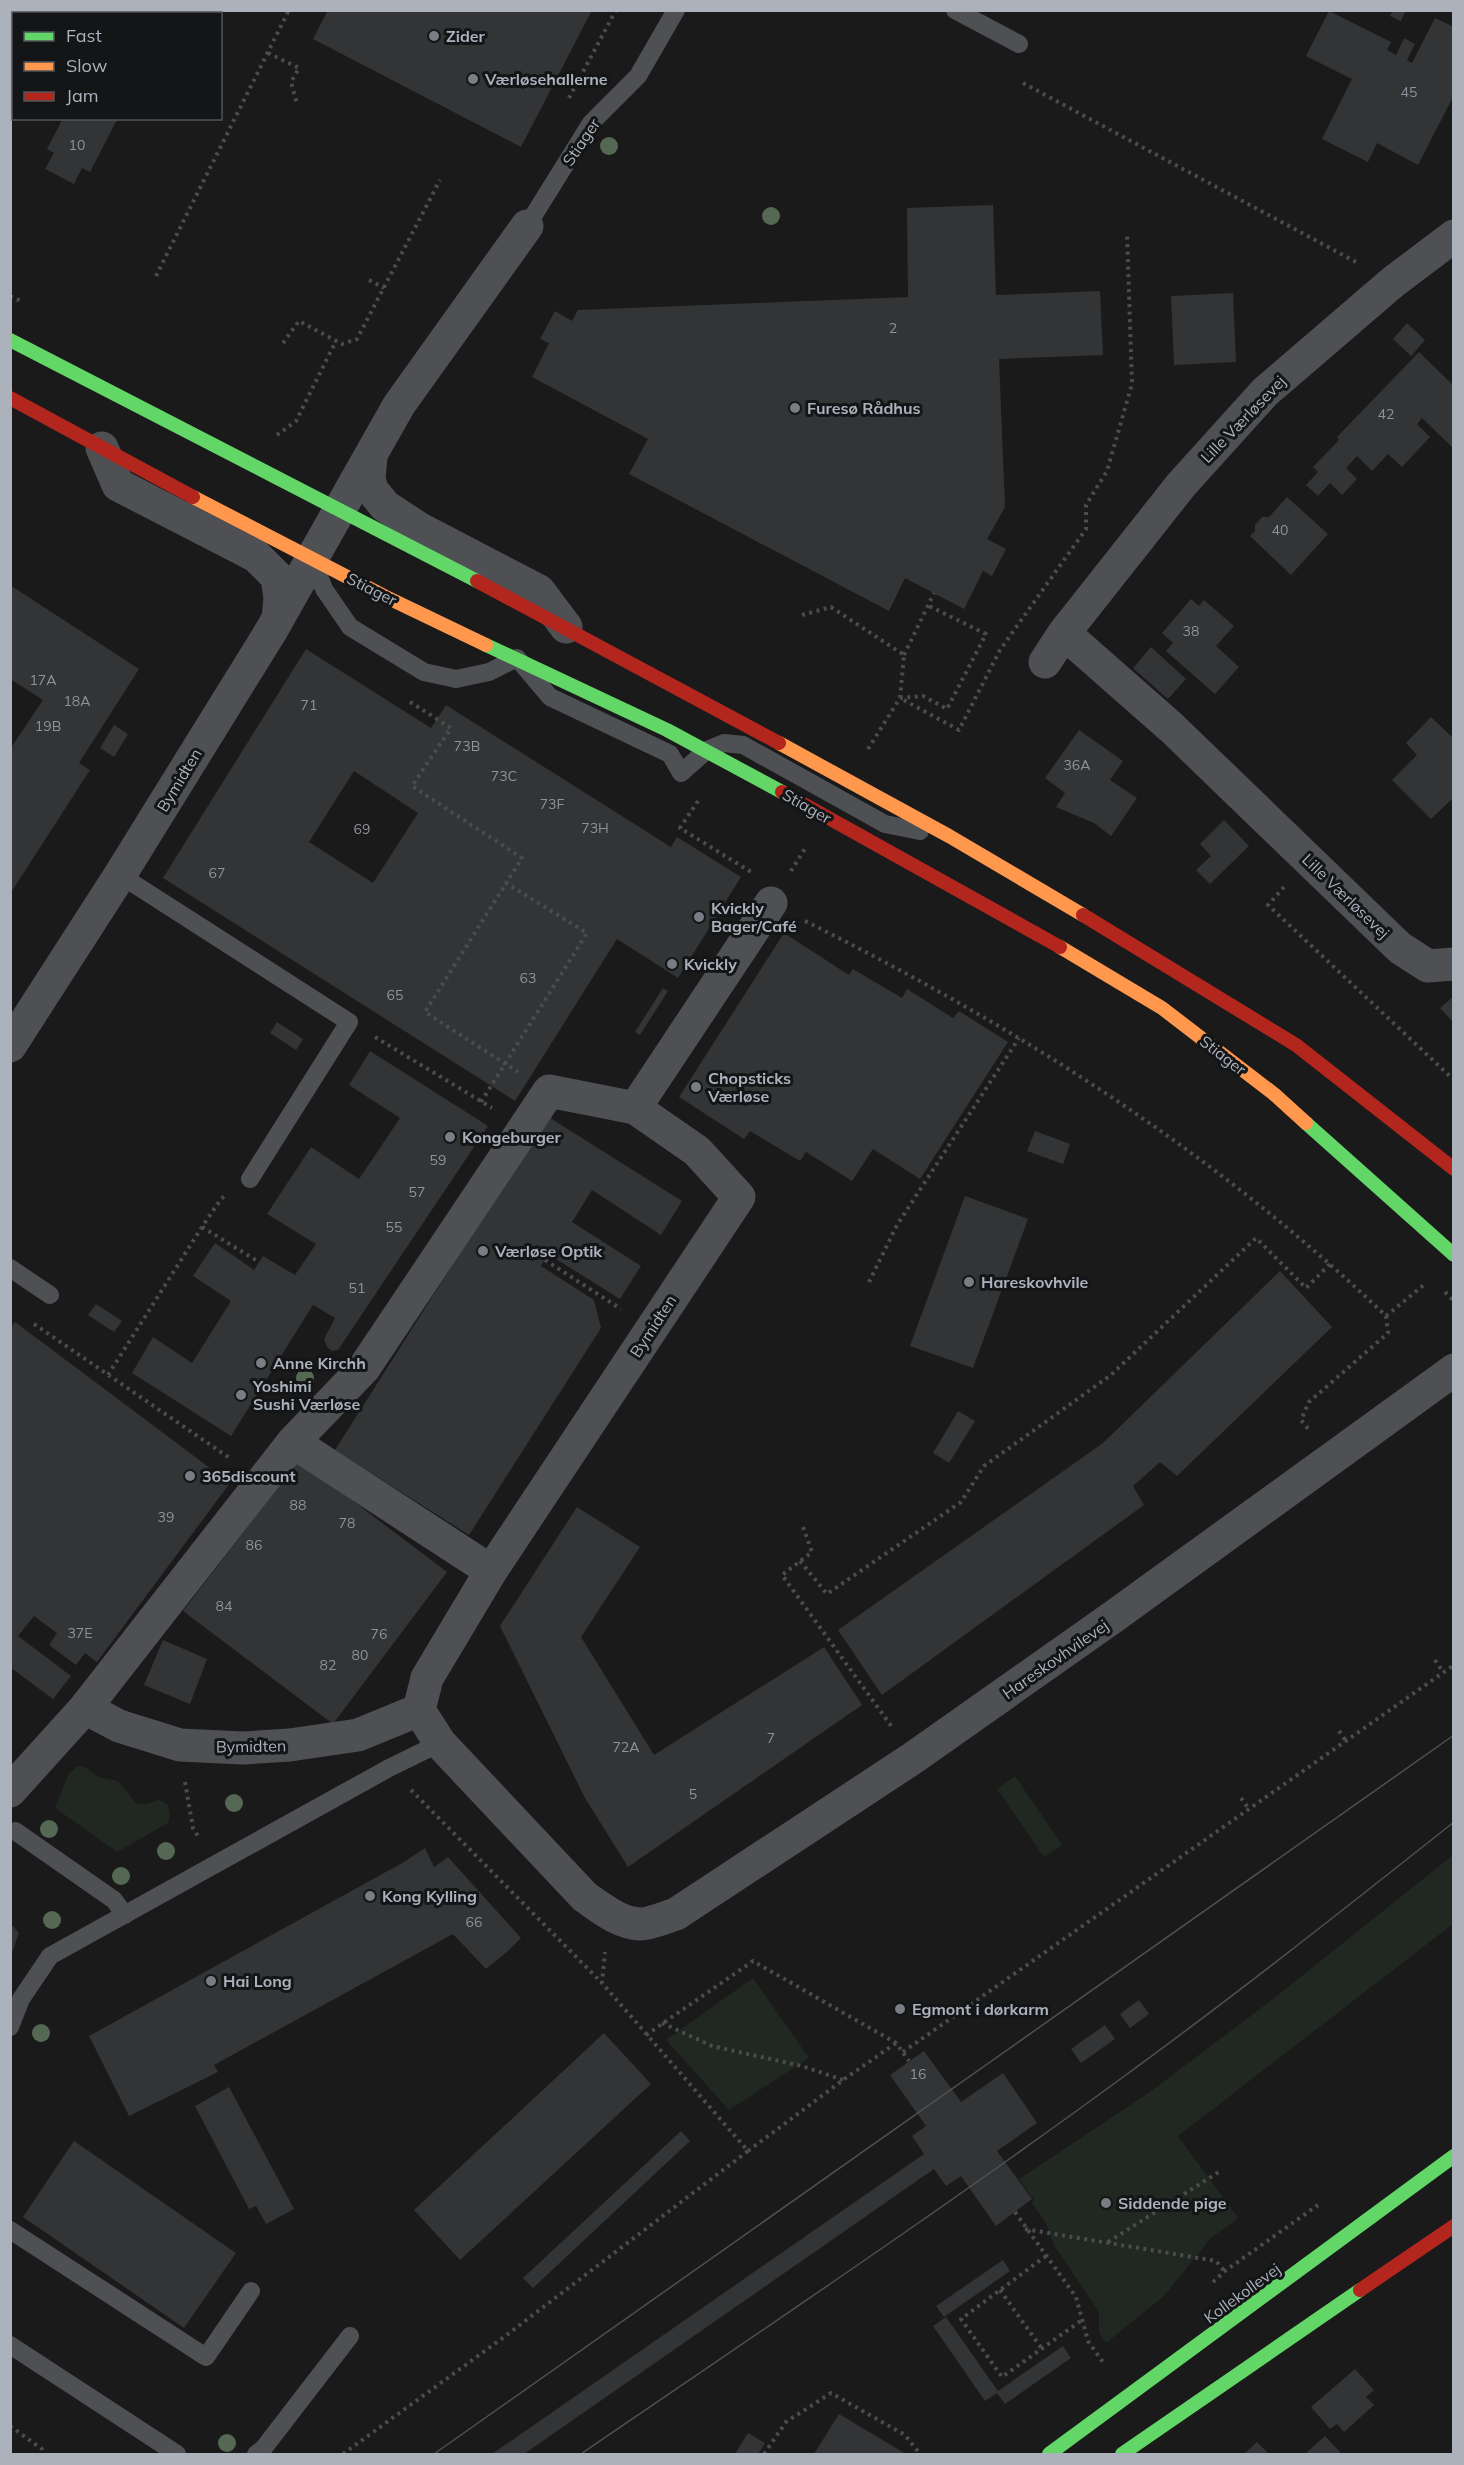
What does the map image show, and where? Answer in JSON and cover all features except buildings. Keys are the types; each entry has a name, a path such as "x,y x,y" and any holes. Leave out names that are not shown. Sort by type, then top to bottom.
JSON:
{"street":[{"name":"Stiager","path":"341,510 399,405 527,226"},
{"name":"Lille Værløsevej","path":"1045,662 1064,633 1181,485 1265,392 1394,282 1454,236"},
{"name":"Stiager","path":"10,340 566,627 949,836 1165,963 1296,1045 1454,1169"},
{"name":"Stiager","path":"10,398 385,596 707,750 1043,937 1162,1008 1274,1094 1454,1255"},
{"path":"102,448 118,485 256,556 277,577 280,598 278,619"},
{"name":"Stiager","path":"371,457 369,478 372,490 385,506 420,529 539,591 566,627"},
{"name":"Bymidten","path":"10,1046 120,875 278,619 341,510"},
{"name":"Lille Værløsevej","path":"1064,633 1172,728 1400,948 1428,966 1454,964"},
{"path":"636,1108 771,903"},
{"name":"Bymidten","path":"85,1708 119,1726 180,1745 243,1748 290,1746 358,1735 418,1710 427,1678 491,1571 739,1197 697,1151 636,1108 549,1091"},
{"path":"10,1791 85,1708 293,1442 364,1368 549,1091"},
{"name":"Hareskovhvilevej","path":"607,1912 627,1921 642,1924 676,1914 891,1773 1113,1617 1454,1370"},
{"path":"293,1442 491,1571"},
{"path":"418,1710 440,1743 585,1897 607,1912"},
{"name":"Kollekollevej","path":"1049,2454 1252,2307 1454,2156"},
{"path":"1122,2454 1454,2226"}],"lane":[{"name":"Stiager","path":"527,226 591,123 638,76 676,10"},
{"path":"955,10 1019,44"},
{"path":"312,559 324,589 350,627 424,672 456,679 489,672 517,658 550,697 670,754 681,773 707,750 724,743 743,745 885,824 949,836"},
{"path":"120,875 349,1022 250,1179"},
{"path":"10,1268 50,1295"},
{"path":"10,2026 21,1999 50,1956 389,1768 440,1743"},
{"path":"15,1831 114,1900 125,1915"},
{"path":"10,2230 206,2357 251,2291"},
{"path":"256,2454 263,2449 350,2336"},
{"path":"10,2345 177,2454"}],"path":[{"path":"156,276 289,10"},
{"path":"268,53 299,68 291,82 297,104"},
{"path":"1023,83 1394,282"},
{"path":"283,343 298,321 342,344 357,339 440,180"},
{"path":"900,698 959,730 1000,650 1086,529 1086,505 1107,471 1132,384 1127,233"},
{"path":"369,280 384,288"},
{"path":"274,438 296,421 336,341"},
{"path":"900,698 903,655 934,593"},
{"path":"900,698 923,696 947,709 986,634 929,606"},
{"path":"802,615 831,607 903,655"},
{"path":"451,728 412,786 522,858 425,1012 549,1091"},
{"path":"691,812 681,828 747,870"},
{"path":"481,1102 587,933 506,883"},
{"path":"771,903 892,964 1019,1038 1152,1124 1253,1199 1331,1263 1386,1316 1388,1334 1309,1402 1302,1420 1330,1460"},
{"path":"1268,905 1454,1080"},
{"path":"349,1022 524,1128"},
{"path":"869,1282 897,1225 1019,1038"},
{"path":"108,1375 221,1198 250,1179"},
{"path":"202,1227 259,1262"},
{"path":"800,1561 827,1594 961,1502 984,1466 1111,1375 1256,1238 1306,1288 1331,1263"},
{"path":"544,1260 652,1328"},
{"path":"1386,1316 1425,1284"},
{"path":"30,1322 263,1481"},
{"path":"803,1527 812,1552 782,1575 875,1703"},
{"path":"1435,1660 1443,1672"},
{"path":"903,2052 1454,1665"},
{"path":"1339,1731 1346,1741"},
{"path":"180,1745 193,1828 214,1865"},
{"path":"389,1768 603,1983 748,2151"},
{"path":"1241,1798 1249,1809"},
{"path":"603,1983 607,1912"},
{"path":"646,2035 753,1961 896,2043 909,2061"},
{"path":"662,2023 712,2046 802,2066 843,2080"},
{"path":"343,2454 504,2337 748,2151 896,2043"},
{"path":"1107,2242 1222,2170"},
{"path":"1015,2212 1076,2297 1088,2341 1107,2368"},
{"path":"1026,2229 1216,2261 1252,2307"},
{"path":"1046,2256 960,2319 1002,2377 1082,2320"},
{"path":"1000,2290 1042,2349"},
{"path":"764,2454 786,2422 831,2393 905,2435 920,2454"},
{"path":"10,2426 42,2449 44,2454"}],"shaded area":[{"path":"77,1766 86,1767 98,1777 118,1781 137,1804 147,1804 158,1800 167,1804 170,1813 168,1823 117,1852 55,1808 68,1775"},
{"path":"1015,1776 1062,1845 1044,1857 997,1789"},
{"path":"1453,1855 1453,1924 1178,2136 1238,2218 1211,2238 1163,2297 1106,2343 1099,2332 1099,2312 1054,2245 1046,2223 1032,2203 1034,2200 1019,2179 1147,2094 1269,2002"},
{"path":"753,1978 809,2058 729,2110 666,2040"}],"tram line":[{"path":"434,2454 1454,1735"},
{"path":"581,2454 1053,2128 1246,1985 1454,1822"}],"traffic: fast":[{"path":"10,340 477,581"},
{"path":"486,645 667,730 782,792"},
{"path":"1306,1123 1454,1255"},
{"path":"1049,2454 1454,2156"},
{"path":"1122,2454 1360,2290"}],"traffic: slow":[{"path":"193,497 384,596 486,645"},
{"path":"779,743 949,836 1083,915"},
{"path":"1060,947 1162,1008 1274,1094 1306,1123"}],"traffic: jam":[{"path":"10,398 193,497"},
{"path":"477,581 779,743"},
{"path":"782,792 1060,947"},
{"path":"1083,915 1296,1045 1454,1169"},
{"path":"1360,2290 1454,2226"}],"place":[{"name":"Zider","path":"434,36"},
{"name":"Værløsehallerne","path":"473,79"},
{"name":"Furesø Rådhus","path":"795,408"},
{"name":"Kvickly Bager/Café","path":"699,917"},
{"name":"Kvickly","path":"672,964"},
{"name":"Chopsticks Værløse","path":"696,1087"},
{"name":"Kongeburger","path":"450,1137"},
{"name":"Værløse Optik","path":"483,1251"},
{"name":"Hareskovhvile","path":"969,1282"},
{"name":"Anne Kirchh","path":"261,1363"},
{"name":"Yoshimi Sushi Værløse","path":"241,1395"},
{"name":"365discount","path":"190,1476"},
{"name":"Kong Kylling","path":"370,1896"},
{"name":"Hai Long","path":"211,1981"},
{"name":"Egmont i dørkarm","path":"900,2009"},
{"name":"Siddende pige","path":"1106,2203"}]}
